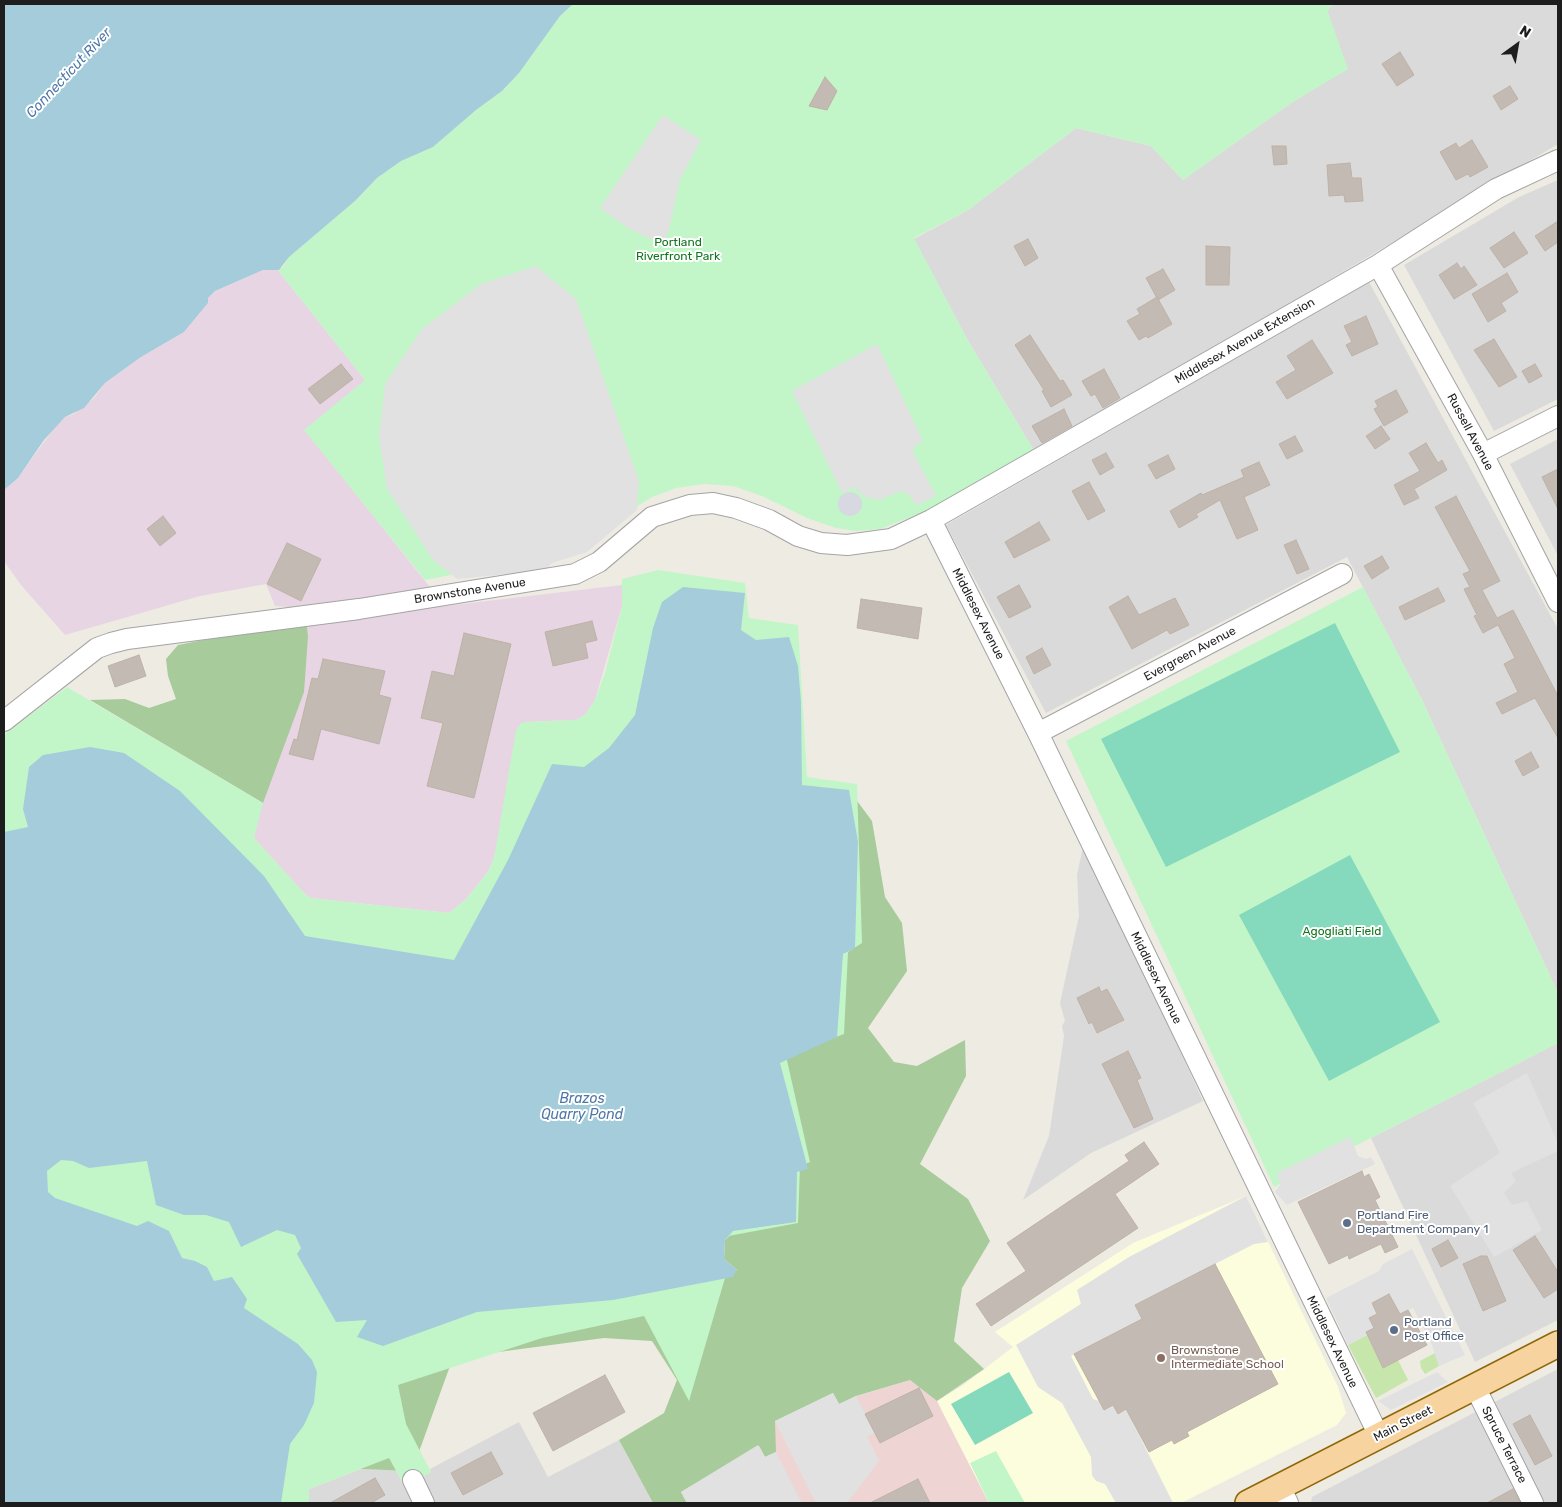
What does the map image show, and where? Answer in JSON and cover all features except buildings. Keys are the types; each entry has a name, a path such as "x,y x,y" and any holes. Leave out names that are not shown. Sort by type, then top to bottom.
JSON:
{"main road":[{"name":"Main Street","path":"1248,1503 1284,1495 1379,1436 1558,1344"}],"street":[{"name":"Middlesex Avenue Extension","path":"931,520 1378,265 1496,189 1558,160"},
{"name":"Russell Avenue","path":"1378,265 1483,454 1558,602"},
{"path":"1483,454 1558,416"},
{"name":"Brownstone Avenue","path":"4,721 97,648 111,643 127,639 359,609 575,574 599,562 652,517 690,505 713,503 736,508 769,520 809,540 834,545 868,544 891,539 931,520"},
{"name":"Middlesex Avenue","path":"931,520 1038,733 1379,1436"},
{"name":"Evergreen Avenue","path":"1038,733 1342,574"},
{"name":"Spruce Terrace","path":"1474,1387 1533,1503"},
{"path":"412,1480 424,1503"}],"shaded area":[{"path":"1334,4 1558,4 1558,144 1036,454 967,339 914,239 968,210 1076,128 1151,146 1183,180 1291,103 1347,69 1327,10"},
{"path":"663,115 701,140 680,179 669,229 663,245 628,228 600,208"},
{"path":"1558,180 1558,399 1494,431 1404,265 1519,197"},
{"path":"536,266 576,299 639,481 637,510 587,552 552,563 545,570 457,579 433,560 387,489 379,437 385,384 422,329 481,284"},
{"path":"276,268 366,381 305,430 445,606 622,585 622,606 595,700 585,715 576,720 526,722 494,858 488,872 465,900 449,913 310,898 254,838 304,608 275,606 266,584 200,596 65,635 21,585 4,561 4,490 18,478 54,428 65,417 74,414 94,398 105,383 141,357 184,332 208,303 208,298 215,291 263,270"},
{"path":"1369,282 1558,629 1558,993 1422,700 1347,557 1046,713 946,525"},
{"path":"877,344 923,441 914,447 913,452 936,496 917,505 908,494 900,491 880,500 865,497 854,487 842,493 792,391"},
{"path":"1558,439 1558,556 1510,464"},
{"path":"850,492 858,496 862,504 858,512 850,516 842,512 838,504 842,496"},
{"path":"1084,842 1203,1101 1091,1153 1023,1200 1049,1136 1064,1036 1062,1026 1065,1021 1060,1003 1079,916 1077,875"},
{"path":"1558,1043 1558,1320 1475,1362 1371,1138"},
{"path":"1527,1073 1558,1143 1558,1151 1511,1173 1516,1181 1504,1193 1512,1205 1527,1201 1542,1230 1494,1257 1450,1186 1500,1153 1473,1103"},
{"path":"1350,1137 1358,1156 1366,1159 1371,1157 1375,1164 1287,1205 1275,1192 1280,1185 1277,1173"},
{"name":"Brownstone Intermediate School","path":"1246,1196 1338,1387 1346,1413 1337,1425 1181,1503 989,1503 937,1401 962,1386 1013,1347 995,1332 1133,1243"},
{"path":"1246,1196 1268,1242 1254,1244 1135,1305 1151,1336 1122,1329 1071,1356 1093,1399 1099,1401 1104,1410 1113,1405 1118,1413 1126,1409 1173,1503 1116,1503 1105,1484 1096,1481 1092,1475 1091,1457 1062,1403 1038,1387 1016,1345 1081,1304 1077,1290 1129,1257"},
{"path":"1412,1249 1465,1355 1439,1366 1432,1345 1413,1308 1400,1314 1389,1294 1372,1303 1377,1314 1369,1318 1374,1328 1366,1332 1367,1335 1348,1345 1326,1298 1379,1271 1383,1264"},
{"path":"1558,1369 1558,1503 1311,1503 1312,1497"},
{"path":"1437,1372 1448,1382 1391,1410 1378,1401"},
{"path":"910,1380 937,1401 989,1503 687,1503 775,1452 775,1421"},
{"path":"833,1393 839,1404 856,1396 875,1433 867,1437 879,1461 847,1503 816,1503 775,1421"},
{"path":"519,1422 548,1477 619,1440 653,1503 309,1503 309,1489 361,1469 396,1470 405,1487 431,1472 430,1469"},
{"path":"758,1445 765,1457 776,1452 802,1503 687,1503 681,1492"}],"green space":[{"name":"Portland Riverfront Park","path":"573,4 1334,4 1327,10 1348,69 1291,103 1183,180 1151,146 1076,128 968,210 914,238 967,339 1036,454 924,512 880,529 856,531 836,528 807,518 762,496 733,486 704,484 676,488 652,497 631,510 498,566 425,580 304,430 365,380 276,268 282,268 289,257 355,201 377,178 401,161 433,147 476,110 502,91 519,73 560,16"},
{"name":"Brazos Quarry Pond","path":"658,570 745,583 749,618 798,625 807,777 857,784 862,943 848,952 844,1034 786,1056 810,1162 800,1166 798,1223 723,1237 725,1278 689,1401 644,1316 542,1338 398,1385 406,1424 431,1472 405,1487 389,1458 309,1489 309,1503 4,1503 4,735 67,687 263,803 254,838 306,895 311,898 449,913 465,900 488,872 494,858 516,730 521,723 576,720 585,715 595,700 605,673 622,606 622,579"},
{"name":"Agogliati Field","path":"1363,587 1422,700 1558,993 1558,1043 1274,1187 1066,741"},
{"path":"306,620 308,636 304,692 263,803 90,700 125,699 149,708 176,699 168,676 166,659 178,645"},
{"path":"1335,623 1400,752 1166,867 1101,739"},
{"path":"849,790 872,821 885,897 902,923 907,971 868,1028 894,1062 917,1066 965,1040 966,1076 920,1164 968,1199 990,1241 962,1288 954,1341 984,1369 937,1401 910,1380 856,1396 839,1404 833,1393 775,1421 776,1452 765,1457 759,1446 681,1492 687,1503 653,1503 619,1440 664,1413 677,1380 652,1341 604,1338 483,1354 450,1366 412,1471 287,1466 351,1376 737,1270 724,1259 725,1240 797,1172 807,1168 780,1063"},
{"path":"1350,855 1440,1022 1329,1081 1239,915"},
{"path":"1367,1335 1383,1368 1398,1360 1408,1380 1376,1398 1348,1345"},
{"path":"1435,1353 1439,1366 1425,1374 1421,1368 1420,1361"},
{"path":"1009,1372 1033,1413 975,1445 951,1404"},
{"path":"996,1451 1025,1503 989,1503 970,1463"}],"water":[{"name":"Connecticut River","path":"4,4 573,4 560,16 519,73 502,91 476,110 433,147 401,161 377,178 355,201 289,257 279,270 263,270 215,291 208,298 208,303 184,332 141,357 105,383 84,408 65,417 44,440 18,478 4,490"},
{"name":"Brazos Quarry Pond","path":"683,587 745,593 741,630 756,640 789,637 798,666 801,702 802,785 849,790 858,842 855,948 843,954 837,1037 780,1063 808,1169 797,1172 796,1222 733,1231 725,1240 724,1259 737,1270 733,1277 613,1300 477,1312 383,1346 357,1337 367,1320 336,1322 297,1254 301,1248 295,1235 277,1230 241,1247 229,1222 206,1215 184,1215 156,1205 147,1161 89,1168 73,1161 61,1160 47,1171 48,1192 55,1198 137,1226 148,1221 169,1231 182,1258 195,1261 207,1267 214,1281 232,1277 247,1299 244,1308 298,1344 312,1360 317,1372 314,1403 304,1425 290,1444 281,1503 4,1503 4,832 28,827 23,809 29,767 43,755 90,747 124,753 180,791 264,876 305,936 454,960 508,860 552,764 584,767 609,748 635,715 653,628 662,602"}],"place":[{"name":"Portland Fire Department Company 1","path":"1347,1223"},
{"name":"Portland Post Office","path":"1394,1330"},
{"name":"Brownstone Intermediate School","path":"1161,1358"}]}
